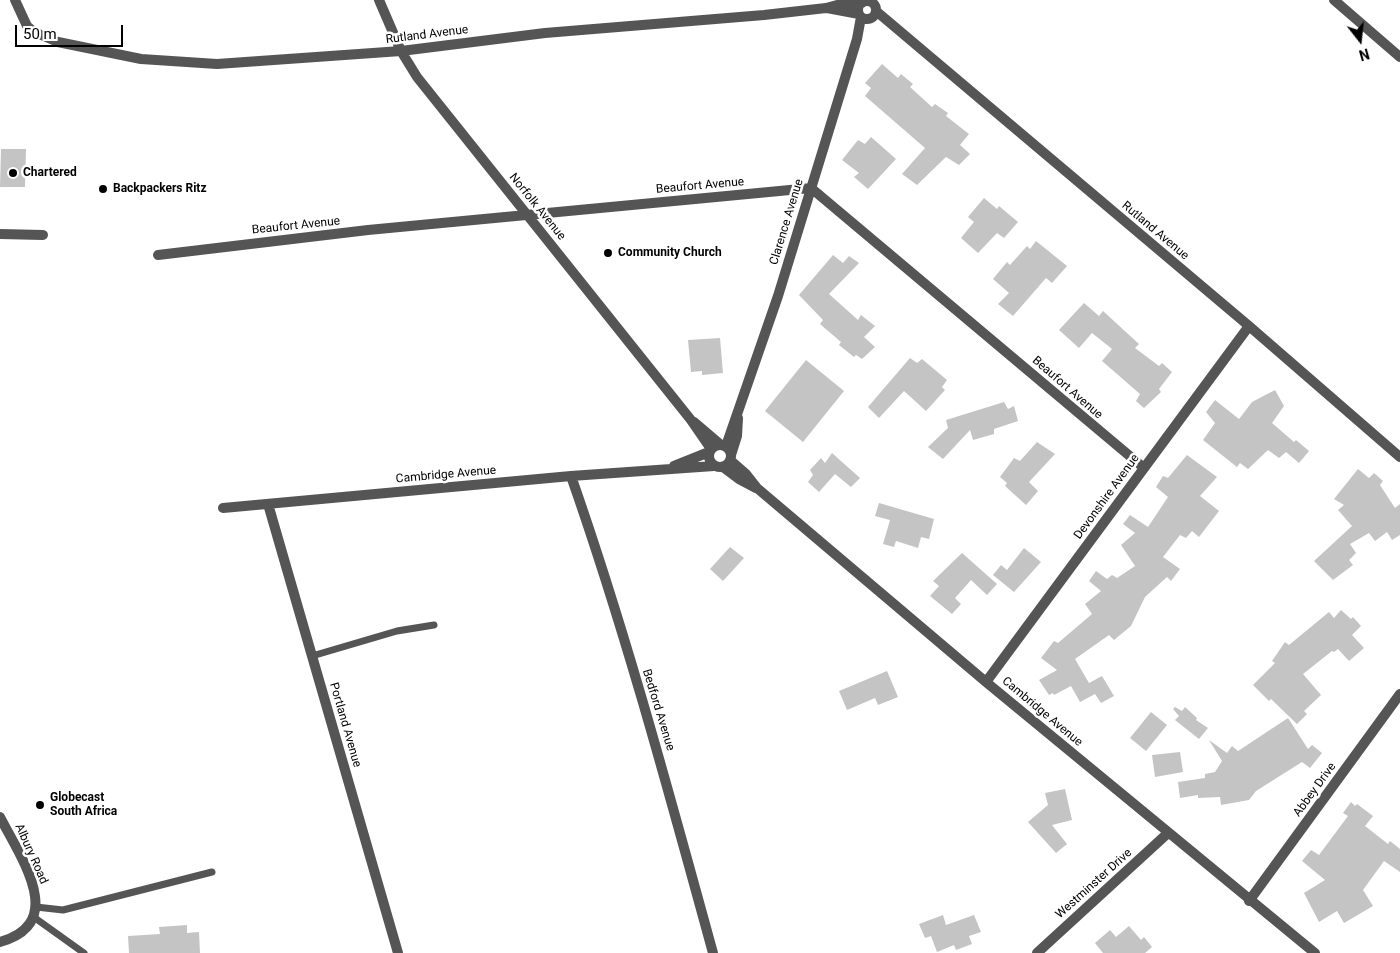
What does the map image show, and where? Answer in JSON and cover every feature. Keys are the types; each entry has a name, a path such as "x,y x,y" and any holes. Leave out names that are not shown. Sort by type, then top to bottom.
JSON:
{"street":[{"name":"Rutland Avenue","path":"15,0 28,26 34,32 58,42 106,53 191,64 239,63 401,51 545,33 826,8 844,3 868,8 880,23 892,26 1249,326 1400,457"},
{"name":"Norfolk Avenue","path":"379,0 401,51 432,96 721,455"},
{"path":"1334,0 1400,57"},
{"name":"Clarence Avenue","path":"721,455 778,296 868,8"},
{"name":"Beaufort Avenue","path":"158,255 268,241 811,188 1144,468"},
{"path":"0,234 43,235"},
{"name":"Devonshire Avenue","path":"986,682 1249,326"},
{"name":"Cambridge Avenue","path":"223,508 671,468 721,455 746,474 757,488 986,682 1314,953"},
{"name":"Bedford Avenue","path":"571,476 608,587 662,768 714,953"},
{"name":"Portland Avenue","path":"268,504 398,953"},
{"name":"Abbey Drive","path":"1249,901 1400,694"},
{"name":"Albury Road","path":"0,818 26,870 34,891 36,913"},
{"name":"Westminster Drive","path":"1037,953 1168,833"},
{"path":"0,942 22,934 36,913"}],"lane":[{"path":"312,656 397,631 434,625"},
{"path":"36,913 62,910 212,872"},
{"path":"36,913 84,953"}],"building":[{"path":"882,64 898,78 901,74 913,84 910,87 932,107 935,104 948,113 946,116 969,134 960,145 970,154 959,165 946,157 917,185 902,174 925,148 865,96 871,88 865,83"},
{"path":"871,137 896,159 868,189 854,177 859,173 842,160 858,140 865,144"},
{"name":"Chartered","path":"1,149 26,149 25,187 0,187"},
{"path":"984,198 997,209 999,206 1018,222 1004,238 997,233 978,253 961,238 974,222 968,217"},
{"path":"1036,241 1067,266 1052,283 1046,278 1013,316 998,304 1009,293 993,279 1007,262 1010,265 1027,246 1030,249"},
{"path":"833,255 843,263 849,256 859,263 829,294 858,320 861,315 875,326 864,337 875,347 862,359 856,355 854,357 839,345 841,342 820,324 823,320 799,295"},
{"path":"1084,303 1099,316 1103,311 1139,344 1135,348 1159,366 1162,363 1172,372 1159,389 1161,392 1144,408 1136,401 1140,394 1102,361 1112,349 1092,333 1079,348 1059,330"},
{"path":"720,338 723,373 702,375 702,371 691,372 688,340"},
{"path":"910,358 917,363 922,359 947,380 942,387 945,390 926,411 904,391 879,418 868,407"},
{"path":"806,360 844,391 803,442 765,411"},
{"path":"1275,390 1284,406 1272,423 1294,442 1296,440 1309,451 1299,463 1286,452 1279,458 1268,450 1248,469 1240,463 1237,467 1203,440 1215,423 1206,412 1215,400 1239,419 1252,402"},
{"path":"1004,402 1008,409 1014,406 1018,421 994,429 994,434 973,440 970,430 943,459 928,447 948,428 946,420"},
{"path":"1037,442 1055,454 1029,482 1038,491 1026,505 1005,486 1007,483 1000,477 1014,458 1020,461"},
{"path":"832,453 860,478 851,487 835,474 819,492 808,482 813,475 810,470 821,458 825,463"},
{"path":"1187,455 1217,477 1200,496 1219,511 1199,537 1192,531 1186,538 1180,535 1163,557 1180,569 1171,581 1167,577 1145,597 1131,626 1114,640 1109,635 1075,659 1089,683 1102,676 1114,696 1101,703 1095,694 1080,702 1071,686 1054,695 1053,693 1049,695 1039,680 1057,670 1041,658 1054,641 1058,643 1092,614 1085,604 1101,591 1089,581 1096,571 1107,579 1112,575 1117,578 1135,566 1121,545 1135,533 1123,524 1130,515 1148,527 1168,497 1156,487 1163,476 1168,478"},
{"path":"1358,469 1369,478 1374,473 1383,481 1380,485 1395,508 1400,504 1400,535 1392,540 1387,532 1375,541 1369,533 1350,544 1356,553 1349,560 1353,565 1333,580 1314,561 1352,526 1338,510 1344,505 1334,499"},
{"path":"879,503 934,519 929,539 921,537 918,548 896,541 894,547 883,544 890,520 875,516"},
{"path":"730,547 744,558 723,581 710,569"},
{"path":"1024,548 1041,562 1014,592 993,575 1001,565 1007,570"},
{"path":"962,553 997,584 987,595 971,580 955,598 961,604 952,614 930,596 939,586 933,581"},
{"path":"1341,610 1351,619 1353,617 1361,626 1352,635 1364,648 1349,661 1338,649 1334,652 1332,651 1303,674 1321,695 1304,711 1307,714 1297,724 1253,685 1275,663 1272,661 1285,642 1289,645 1329,612 1334,618"},
{"path":"887,671 898,697 878,705 875,698 847,710 839,691"},
{"path":"1175,707 1182,711 1185,707 1197,718 1196,720 1208,728 1199,739 1175,720 1179,716 1173,709"},
{"path":"1151,712 1167,725 1146,751 1130,738"},
{"path":"1288,718 1308,749 1312,745 1322,753 1310,768 1302,762 1256,791 1249,800 1221,805 1220,797 1198,798 1198,795 1180,798 1178,782 1205,778 1205,774 1215,772 1222,761 1209,740 1227,753 1232,746 1238,751"},
{"path":"1180,752 1183,772 1155,777 1152,755"},
{"path":"1065,789 1072,820 1052,825 1067,844 1056,853 1028,822 1048,805 1045,793"},
{"path":"1351,802 1355,806 1357,804 1373,816 1365,826 1388,844 1390,841 1400,849 1400,872 1384,861 1363,890 1373,906 1344,923 1337,911 1319,922 1304,893 1325,880 1302,861 1311,850 1319,855 1348,816 1343,813"},
{"path":"943,915 946,925 974,915 981,932 969,936 972,944 956,950 954,945 937,952 931,936 925,938 919,924"},
{"path":"187,925 187,933 199,932 200,953 129,953 128,936 160,934 159,927"},
{"path":"1129,926 1141,940 1144,937 1152,947 1145,953 1103,953 1095,943 1110,930 1116,937"}],"place":[{"name":"Chartered","path":"13,173"},
{"name":"Backpackers Ritz","path":"103,189"},
{"name":"Community Church","path":"608,253"},
{"name":"Globecast South Africa","path":"40,805"}]}
